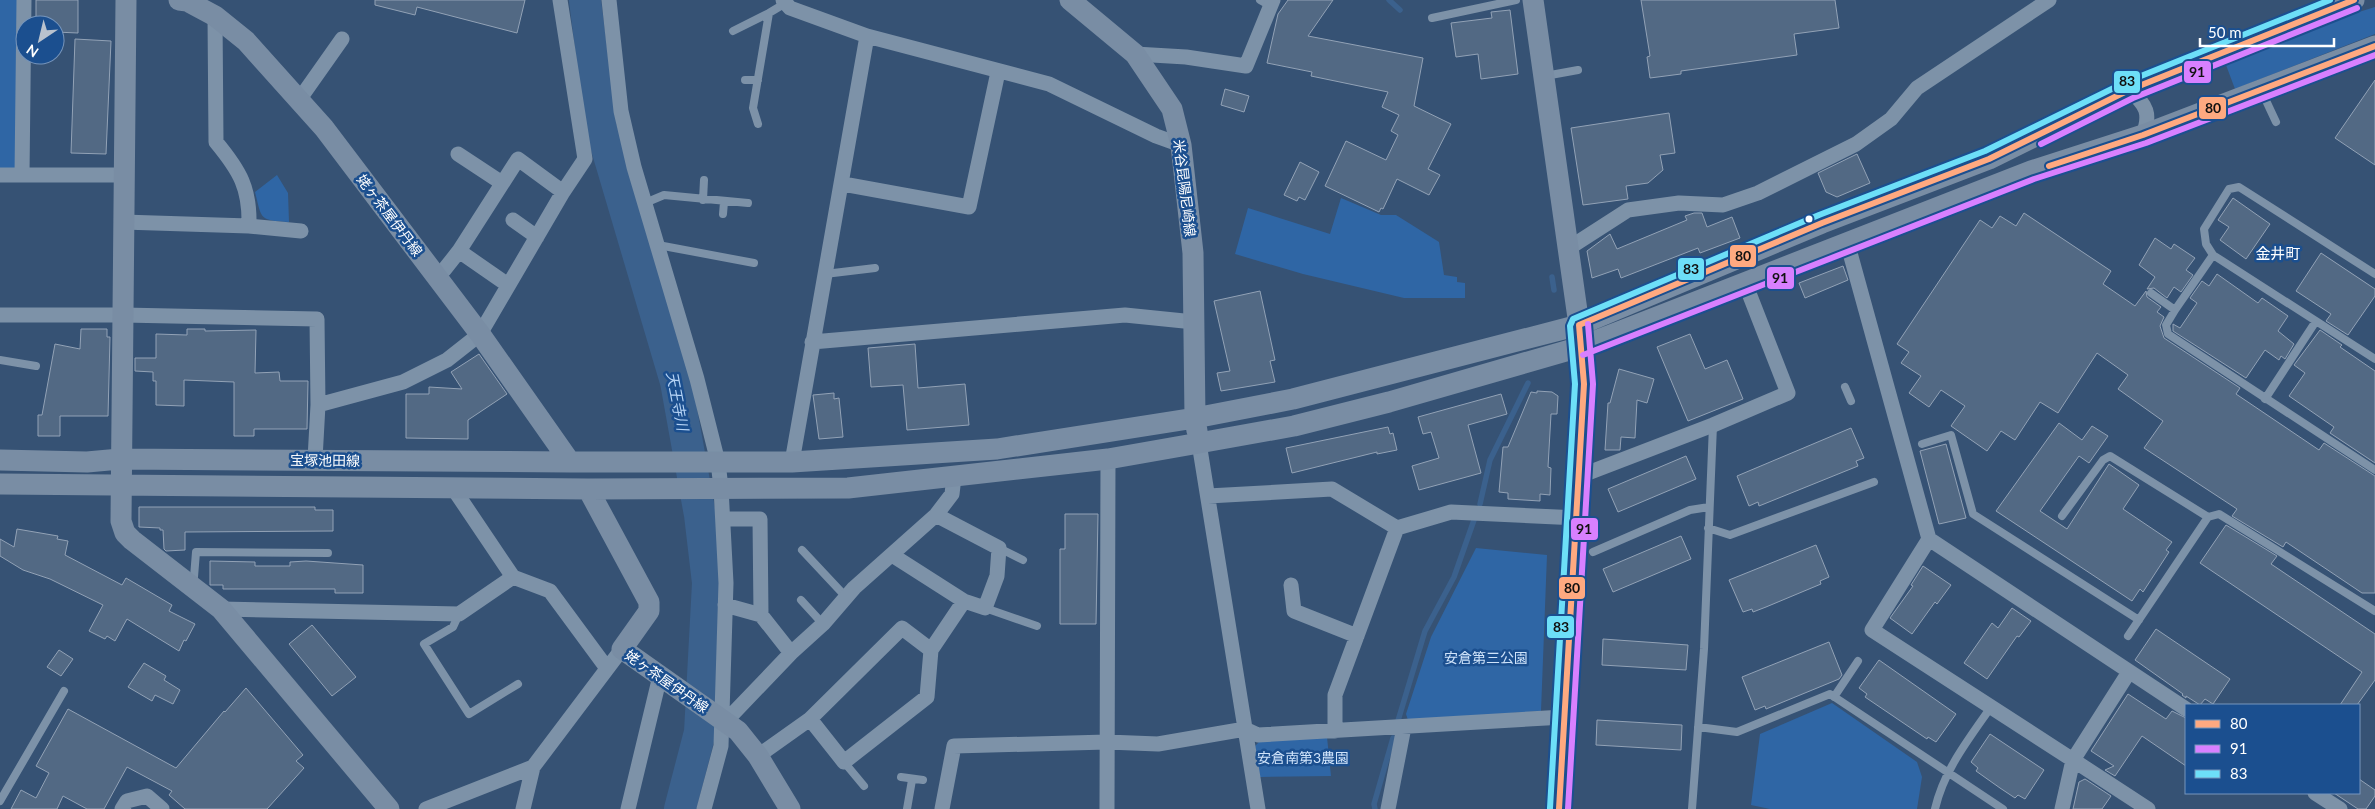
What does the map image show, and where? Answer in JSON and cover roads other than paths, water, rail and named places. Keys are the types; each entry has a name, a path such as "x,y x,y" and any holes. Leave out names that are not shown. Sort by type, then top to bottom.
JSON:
{"street":[{"path":"22,175 24,0"},
{"path":"126,0 120,459 121,521 125,533 221,609 389,809"},
{"name":"姥ヶ茶屋伊丹線","path":"179,0 187,1 215,16 246,41 324,128 480,334 570,462"},
{"path":"318,405 403,382 447,360 480,334 585,158 560,0"},
{"path":"609,0 621,111 645,203 697,379 724,519 725,605 719,718 721,746 704,809"},
{"name":"米谷昆陽尼崎線","path":"1070,0 1135,54 1172,109 1181,145 1193,253 1195,418 1199,444"},
{"path":"1533,0 1569,248 1584,384 1578,518 1559,809"},
{"path":"1569,248 1628,210 1679,203 1723,205 1758,193 1856,144 1891,119 1917,88 2049,0"},
{"path":"1195,418 1293,398 1579,325 1822,223 1989,159 2129,90 2354,0"},
{"path":"784,2 867,36 1049,84 1156,136 1181,145"},
{"path":"1135,54 1186,57 1246,66 1267,2"},
{"path":"215,16 216,142 229,158 246,186 250,204 249,226"},
{"path":"792,462 812,342 843,184 867,36"},
{"path":"299,100 336,57 342,39"},
{"path":"0,484 588,489 848,488 1108,459 1199,444 1294,426 1389,402 1580,347 2031,171 2143,135 2375,46"},
{"path":"843,184 969,207 998,72"},
{"path":"2129,90 2144,106 2148,115 2143,135"},
{"path":"458,154 502,183"},
{"path":"434,274 444,270 458,251 518,159 563,192"},
{"path":"0,175 123,175"},
{"path":"513,220 537,236"},
{"path":"123,222 249,226 301,231"},
{"path":"1847,242 1929,539 2185,709"},
{"path":"458,251 508,285"},
{"path":"1580,476 1713,425 1788,393 1745,283"},
{"path":"0,315 123,314 317,319 318,405 315,459"},
{"path":"812,342 1125,315 1194,322"},
{"name":"宝塚池田線","path":"0,460 87,462 120,459 315,459 792,462 997,449 1195,418"},
{"path":"1199,444 1258,809"},
{"path":"1107,809 1108,459"},
{"path":"719,718 823,624 846,597 936,515 952,494 954,477"},
{"path":"453,488 513,577 550,591 606,667"},
{"name":"姥ヶ茶屋伊丹線","path":"588,489 648,602 649,611 622,649 738,731 758,756 785,806"},
{"path":"1208,496 1332,489 1397,528 1451,512 1578,518"},
{"path":"892,555 964,601 985,608 997,576 1000,548 936,515"},
{"path":"724,519 760,520 761,615"},
{"path":"1335,730 1335,695 1397,528"},
{"path":"1929,539 1872,630 2148,809"},
{"path":"221,609 460,614 513,577"},
{"path":"1292,585 1294,611 1357,636"},
{"path":"810,719 844,762 927,697 931,650 964,601"},
{"path":"725,605 761,615 791,653"},
{"path":"758,756 810,719 902,628 931,650"},
{"path":"523,809 533,767 606,667 622,649"},
{"path":"2062,809 2073,760 2129,672"},
{"path":"628,809 660,676"},
{"path":"942,809 954,746 1107,742 1158,744 1245,729 1258,735 1564,717"},
{"path":"1388,809 1404,727"},
{"path":"426,809 533,767"},
{"path":"2317,794 2340,809"},
{"path":"122,809 127,801 147,796 162,809"}],"lane":[{"path":"1432,18 1516,0"},
{"path":"734,31 769,13 784,2"},
{"path":"758,124 753,108 769,13"},
{"path":"1543,76 1578,70"},
{"path":"746,80 758,80"},
{"path":"2261,90 2276,122"},
{"path":"703,200 704,180"},
{"path":"2375,274 2239,187 2229,189 2204,229 2206,244 2214,255 2375,359"},
{"path":"645,203 664,195 748,203"},
{"path":"723,214 724,202"},
{"path":"658,245 742,257 754,263"},
{"path":"2214,255 2166,324 2168,334 2375,470"},
{"path":"825,274 874,268"},
{"path":"2151,293 2175,310"},
{"path":"2265,399 2316,321"},
{"path":"0,360 36,366"},
{"path":"1845,386 1851,401"},
{"path":"1692,809 1704,649 1713,425"},
{"path":"1922,444 1951,435 1973,514 2139,620"},
{"path":"2062,516 2103,460 2110,456 2208,517"},
{"path":"1708,528 1730,535 1874,482"},
{"path":"1593,552 1690,510 1709,507"},
{"path":"2128,636 2208,517 2219,514 2375,611"},
{"path":"1000,548 1023,560"},
{"path":"802,550 846,597"},
{"path":"189,585 194,577 196,552 328,554"},
{"path":"802,600 823,624"},
{"path":"985,608 1037,626"},
{"path":"460,614 453,627 424,644 469,714 518,684"},
{"path":"1834,697 1858,662"},
{"path":"0,801 64,691"},
{"path":"1698,728 1737,732 1830,694 2003,809"},
{"path":"1935,809 1948,771 1991,707"},
{"path":"844,762 864,786"},
{"path":"901,777 923,780"},
{"path":"907,809 912,780"}],"waterway":[{"name":"天王寺川","path":"585,0 601,128 676,382 700,515 708,583 700,732 680,809"},
{"path":"1389,0 1400,10"},
{"path":"1552,277 1554,290"},
{"path":"1480,504 1490,460 1528,383"},
{"path":"1397,724 1425,631 1454,577 1474,520"},
{"path":"1375,809 1374,804 1393,738"}],"district":[{"name":"金井町","path":"2278,253"}],"park label":[{"name":"安倉第三公園","path":"1486,657"},
{"name":"安倉南第3農園","path":"1303,757"}]}
